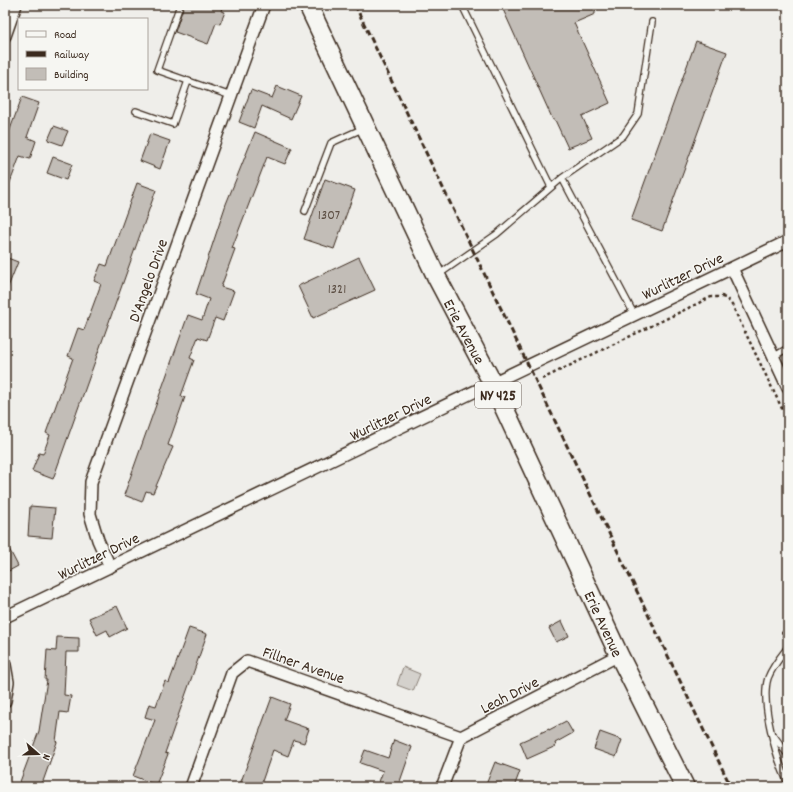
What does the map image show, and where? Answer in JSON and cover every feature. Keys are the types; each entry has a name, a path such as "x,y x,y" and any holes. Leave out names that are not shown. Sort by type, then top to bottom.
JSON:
{"main road":[{"name":"Erie Avenue","path":"308,5 436,276 493,384 619,655 685,787"}],"street":[{"path":"5,36 16,5"},
{"name":"D'Angelo Drive","path":"110,567 98,540 90,514 91,482 264,5"},
{"name":"Wurlitzer Drive","path":"5,617 635,316 732,268 787,244"},
{"path":"732,268 788,388"},
{"name":"Leah Drive","path":"461,736 619,655"},
{"name":"Fillner Avenue","path":"191,787 232,673 247,661 461,736"},
{"path":"5,665 8,682 5,701"},
{"path":"442,787 461,736"}],"lane":[{"path":"180,5 157,70 231,96"},
{"path":"462,5 551,187"},
{"path":"436,276 497,234 562,178 623,136 638,114 652,22"},
{"path":"136,111 173,124 188,81"},
{"path":"305,211 331,143 366,127"},
{"path":"562,178 635,316"},
{"path":"773,357 788,348"},
{"path":"788,647 769,678 765,700 778,757 788,783"},
{"path":"772,733 788,755"}],"path":[{"path":"722,296 723,292"},
{"path":"542,379 711,297 722,296 732,305 788,421"},
{"path":"785,638 781,635 788,624"}],"shaded area":[{"path":"403,667 420,674 413,691 397,685"}],"building":[{"path":"184,5 223,5 221,11 225,12 220,24 216,23 208,44 175,32"},
{"path":"501,5 595,5 595,14 574,23 610,103 582,116 592,138 568,148 555,120 553,120"},
{"path":"696,41 727,52 662,231 631,220"},
{"path":"277,86 301,96 291,119 262,106 254,128 239,122 251,90 272,98"},
{"path":"22,97 39,103 27,137 36,141 30,159 20,156 6,193 5,143"},
{"path":"54,126 68,131 62,145 48,140"},
{"path":"255,132 292,148 285,164 267,157 232,248 235,249 221,287 234,291 223,321 215,318 207,340 198,337 190,358 194,360 181,396 185,397 168,445 173,447 153,493 146,491 142,502 124,495 188,315 202,320 209,299 196,294 226,204"},
{"path":"150,134 170,141 160,169 140,161"},
{"path":"53,157 72,164 66,180 47,173"},
{"path":"325,179 355,190 334,249 304,239"},
{"path":"137,183 156,190 53,479 32,471 39,453 43,454 50,435 46,433 73,358 68,356 78,328 84,330 101,284 94,281 101,264 107,266"},
{"path":"5,257 18,262 6,292 5,292"},
{"path":"359,257 375,290 313,318 298,286"},
{"path":"30,506 55,508 52,538 28,536"},
{"path":"5,541 18,566 5,573"},
{"path":"117,606 127,628 110,637 107,630 97,635 89,618"},
{"path":"562,621 569,636 556,642 549,628"},
{"path":"189,628 207,634 165,753 168,754 156,785 133,776 155,720 145,717 149,704 156,706 165,681 169,683"},
{"path":"57,637 79,638 79,652 66,652 64,695 71,696 68,713 60,712 57,742 41,787 18,787 39,731 47,680 45,680 47,650 56,651"},
{"path":"272,697 290,704 284,720 309,729 304,743 294,740 288,756 273,750 260,787 239,787"},
{"path":"566,721 573,733 555,743 556,746 527,759 520,742"},
{"path":"600,732 622,740 616,757 594,749"},
{"path":"394,740 412,747 398,787 377,787 383,771 360,763 365,750 388,758"},
{"path":"495,762 520,771 514,787 485,787"}],"railway":[{"path":"355,5 731,787"}]}
